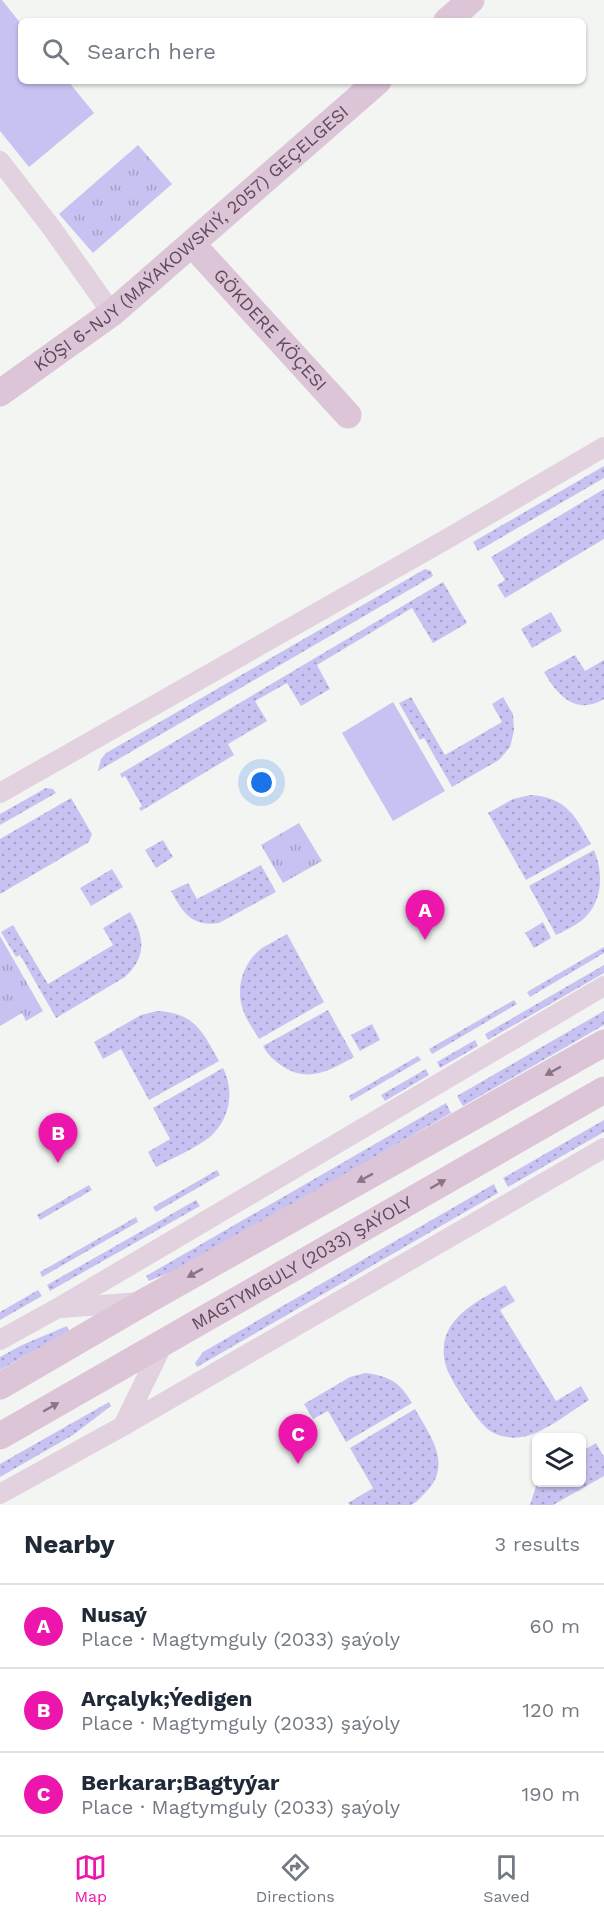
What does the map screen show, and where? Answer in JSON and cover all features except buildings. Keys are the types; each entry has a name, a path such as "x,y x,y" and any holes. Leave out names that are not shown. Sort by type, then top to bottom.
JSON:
{"main road":[{"path":"450,18 471,0"},
{"name":"KÖŞI 6-NJY (MAÝAKOWSKIÝ, 2057) GEÇELGESI","path":"0,393 112,313 375,84"},
{"name":"GÖKDERE KÖÇESI","path":"192,244 348,415"},
{"path":"0,1386 146,1301 604,1043"},
{"name":"MAGTYMGULY (2033) ŞAÝOLY","path":"0,1436 604,1089"}],"street":[{"path":"0,161 51,227 112,313"},
{"path":"0,793 604,447"},
{"path":"0,1340 604,986"},
{"path":"0,1494 123,1426 604,1148"},
{"path":"56,1309 146,1301"},
{"path":"123,1426 165,1340"}],"green space":[{"path":"0,0 2,0 18,20 18,84 70,84 94,113 29,167 0,131"},
{"path":"138,145 172,184 93,253 59,214"},
{"path":"604,466 604,478 478,551 473,542"},
{"path":"604,489 604,539 505,598 497,585 505,580 491,557"},
{"path":"425,569 431,571 433,576 98,771 101,759 106,753"},
{"path":"443,582 467,623 433,643 412,608 317,665 330,689 301,706 287,683 255,701 267,721 228,744 234,755 141,811 139,808 142,806 125,776 122,778 120,774"},
{"path":"551,612 562,631 532,648 521,629"},
{"path":"575,655 585,671 604,660 604,699 594,704 576,704 561,695 549,680 544,672"},
{"path":"411,697 445,755 502,722 492,704 503,697 513,714 514,731 510,747 499,760 452,787 424,738 420,740 399,703"},
{"path":"393,702 445,791 393,821 342,733"},
{"path":"46,788 53,789 56,793 0,825 0,814"},
{"path":"530,795 552,799 568,809 591,844 526,880 488,813 513,799"},
{"path":"71,798 92,834 89,842 0,894 0,839"},
{"path":"299,823 322,861 283,883 261,845"},
{"path":"163,840 173,857 156,868 145,850"},
{"path":"594,850 599,869 600,888 594,906 581,921 556,935 529,886"},
{"path":"261,865 276,892 219,923 202,923 189,917 171,891 188,883 197,899"},
{"path":"112,869 123,887 91,906 80,888"},
{"path":"130,912 141,938 140,954 132,969 125,977 56,1018 20,955 16,957 1,932 13,925 48,984 113,945 103,928"},
{"path":"543,922 551,938 534,948 525,933"},
{"path":"287,934 324,1002 259,1039 243,1010 240,993 242,976 255,954"},
{"path":"0,936 43,1011 26,1021 22,1013 0,1026"},
{"path":"604,947 604,953 530,997 527,992"},
{"path":"604,965 604,973 488,1040 485,1034"},
{"path":"514,1000 517,1004 432,1054 429,1049"},
{"path":"328,1010 354,1057 321,1072 304,1074 283,1067 265,1050 263,1046"},
{"path":"157,1011 170,1012 189,1020 202,1033 219,1061 149,1100 121,1049 103,1059 94,1042 141,1015"},
{"path":"604,1011 604,1025 463,1106 457,1096"},
{"path":"372,1024 380,1040 360,1051 351,1035"},
{"path":"475,1040 478,1046 440,1068 437,1062"},
{"path":"418,1056 421,1060 351,1101 349,1096"},
{"path":"223,1068 229,1086 229,1096 226,1114 217,1130 191,1149 156,1167 148,1152 170,1139 153,1108"},
{"path":"426,1069 429,1075 385,1101 381,1095"},
{"path":"446,1103 451,1113 184,1267 149,1281 146,1276"},
{"path":"604,1120 604,1132 508,1187 503,1178"},
{"path":"217,1170 220,1175 156,1212 153,1207"},
{"path":"494,1184 498,1193 197,1367 195,1363 203,1352"},
{"path":"89,1185 92,1190 40,1220 37,1215"},
{"path":"196,1200 200,1206 50,1291 47,1285"},
{"path":"136,1217 138,1222 42,1277 40,1272"},
{"path":"505,1285 515,1301 500,1310 556,1401 581,1386 589,1400 547,1427 529,1435 517,1438 490,1431 472,1411 445,1363 445,1339 449,1329 470,1307"},
{"path":"38,1290 42,1296 0,1320 0,1312"},
{"path":"67,1326 69,1331 0,1370 0,1357"},
{"path":"365,1373 393,1381 412,1403 346,1442 328,1411 313,1419 304,1404 350,1377"},
{"path":"109,1402 111,1406 73,1435 0,1477 0,1464"},
{"path":"415,1409 427,1429 439,1461 434,1483 411,1505 350,1505 348,1503 373,1488 350,1448"},
{"path":"596,1443 604,1457 604,1476 586,1486 586,1449"},
{"path":"536,1487 585,1487 553,1505 530,1505"}],"place":[{"name":"Nusaý","path":"425,940"},
{"name":"Arçalyk;Ýedigen","path":"58,1163"},
{"name":"Berkarar;Bagtyýar","path":"298,1464"}]}
